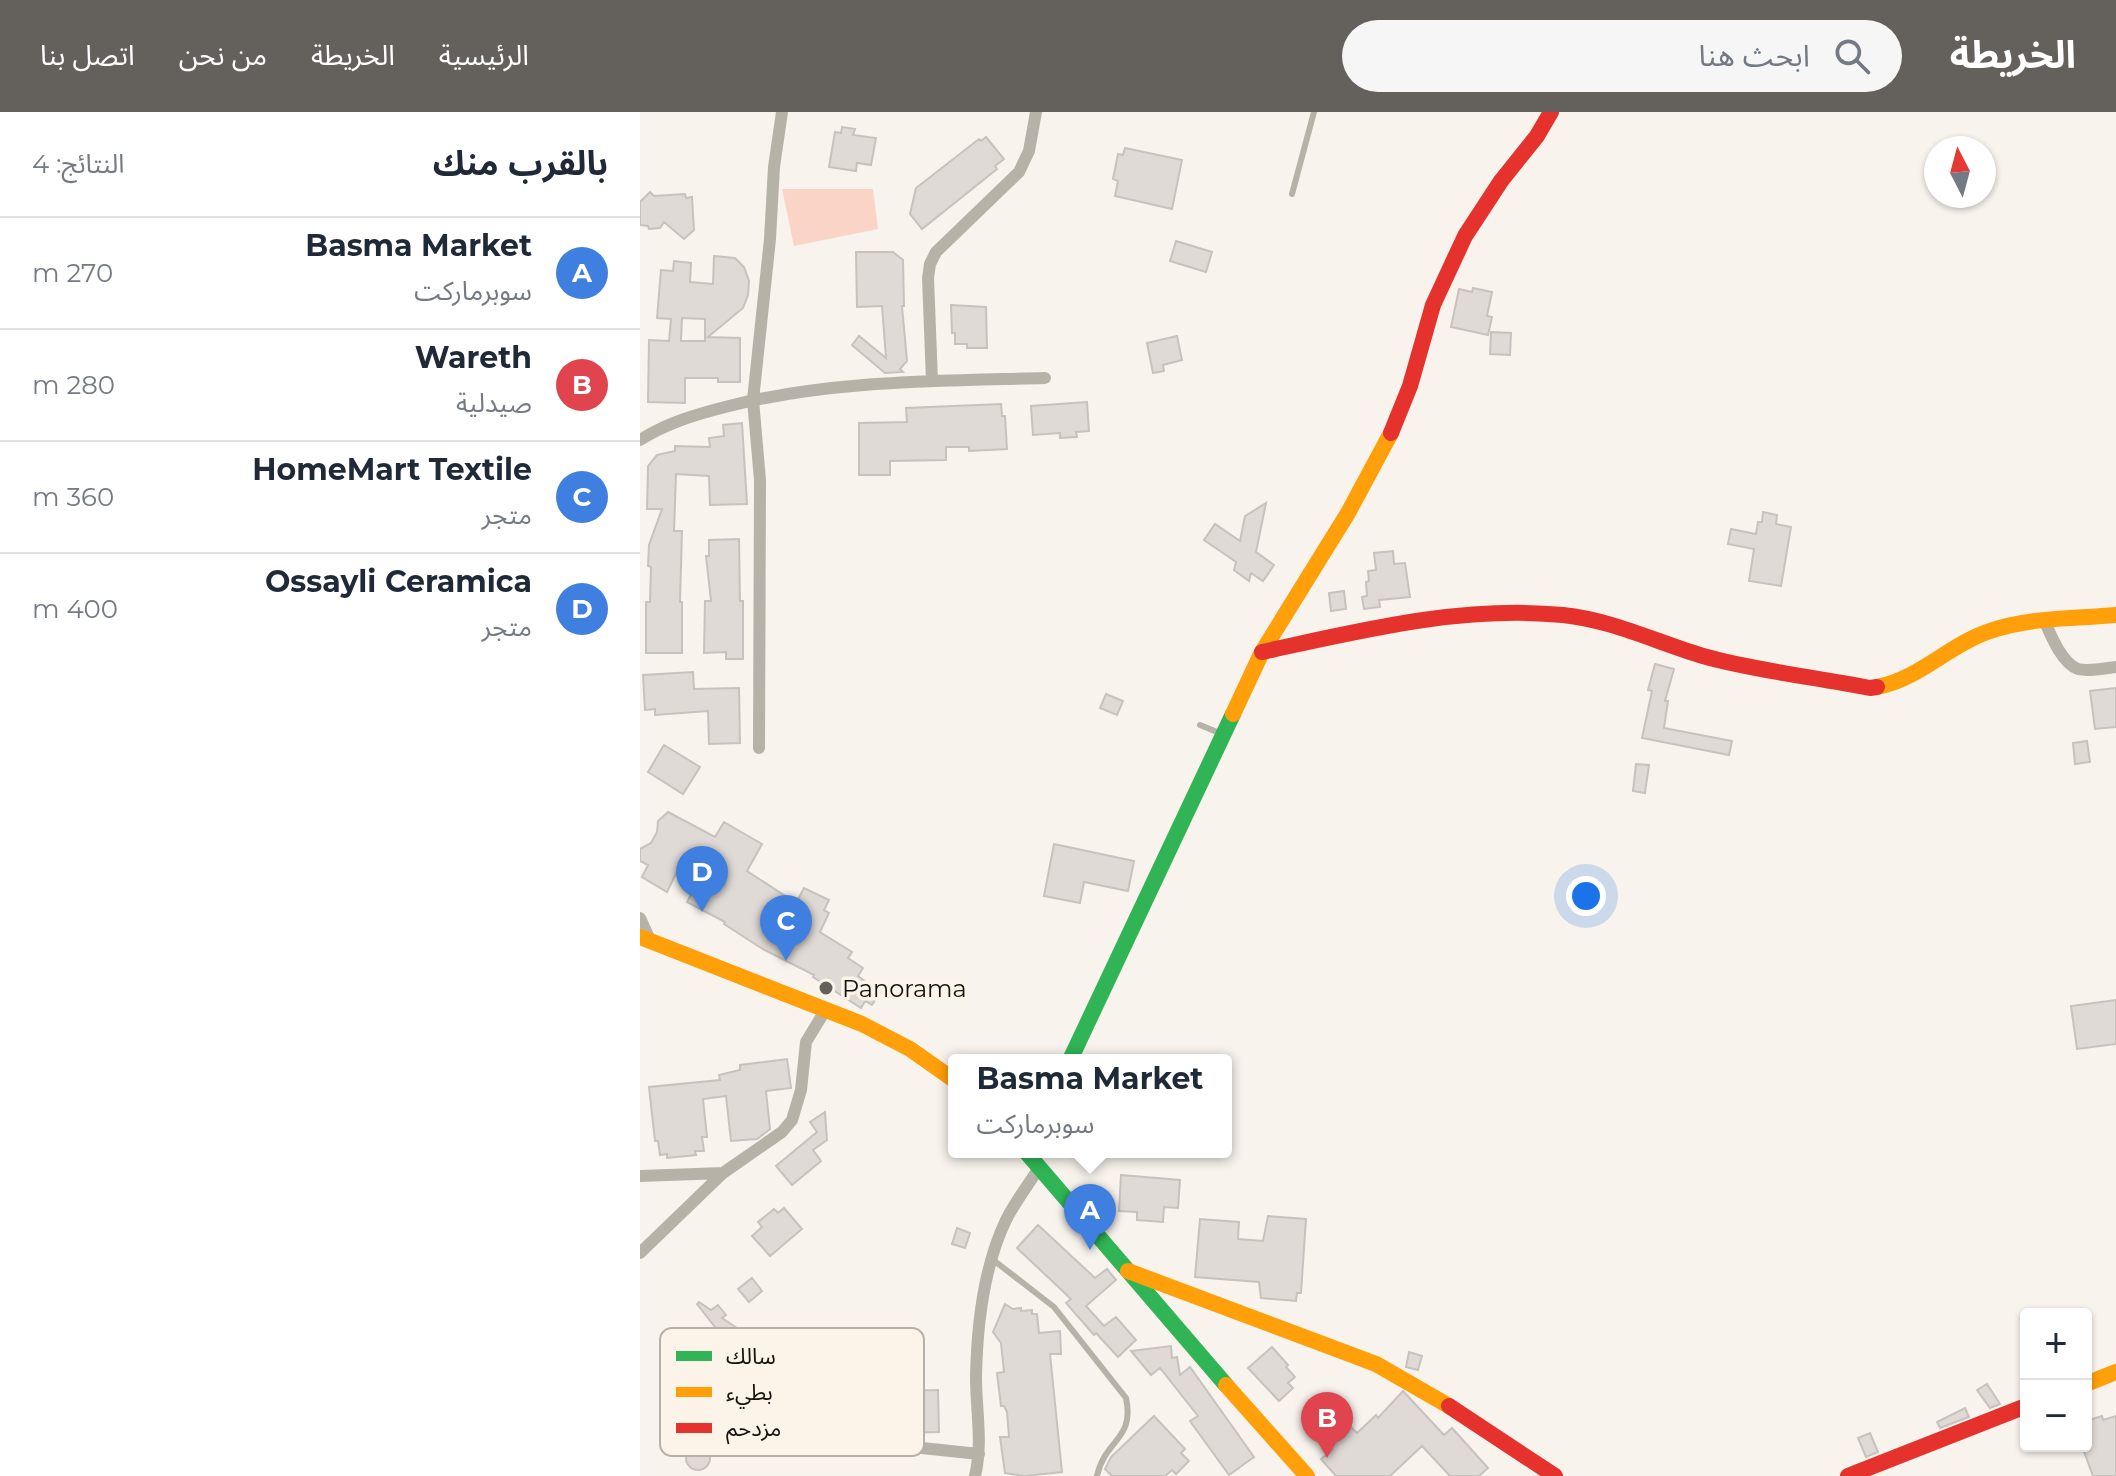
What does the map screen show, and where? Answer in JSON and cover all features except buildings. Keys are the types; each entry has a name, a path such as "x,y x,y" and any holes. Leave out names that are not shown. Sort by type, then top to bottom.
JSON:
{"street":[{"path":"759,748 760,480 753,400 770,239 774,167 782,112"},
{"path":"932,381 930,264 936,252 1019,172 1029,151 1036,112"},
{"path":"1073,1054 1262,652 1384,449 1410,386 1437,294 1465,236 1551,112"},
{"path":"640,440 670,422 753,400 824,388 1045,378"},
{"path":"1262,652 1436,619 1482,614 1563,615 1614,625 1704,656 1870,688 1889,686 1919,674 1968,640 1987,632 2008,626 2116,615"},
{"path":"2045,622 2057,646 2073,667 2085,670 2116,667"},
{"path":"640,918 645,939 826,1009 910,1048 948,1076"},
{"path":"640,1253 723,1173 782,1132 792,1120 800,1098 806,1042 826,1009"},
{"path":"1032,1158 1307,1476"},
{"path":"975,1476 979,1454 976,1380 979,1330 992,1259 1006,1219 1039,1168"},
{"path":"640,1176 723,1173"},
{"path":"1128,1271 1295,1332 1401,1377 1555,1476"},
{"path":"2092,1382 2116,1372"},
{"path":"1858,1474 2020,1408"},
{"path":"924,1448 979,1454"}],"lane":[{"path":"1292,194 1314,112"},
{"path":"1200,725 1222,734"},
{"path":"992,1259 1054,1307 1126,1398 1129,1412 1126,1430 1104,1454 1097,1476"}],"shaded area":[{"path":"782,189 873,189 878,229 794,246"}],"traffic: fast":[{"path":"1073,1054 1233,714"},
{"path":"1031,1158 1226,1385"}],"traffic: slow":[{"path":"1233,714 1262,652 1348,513 1391,433"},
{"path":"1877,687 1906,677 1959,645 2003,627 2034,621 2116,615"},
{"path":"640,937 862,1024 910,1049 948,1076"},
{"path":"1128,1271 1376,1364 1449,1406"},
{"path":"2092,1382 2116,1372"},
{"path":"1226,1385 1307,1476"}],"traffic: jam":[{"path":"1391,433 1410,386 1433,305 1465,236 1551,112"},
{"path":"1262,652 1373,628 1449,617 1525,613 1563,615 1616,626 1723,661 1877,687"},
{"path":"1449,1406 1555,1476"},
{"path":"1848,1476 2020,1408"}],"place":[{"name":"Ossayli Ceramica","path":"702,912"},
{"name":"HomeMart Textile","path":"786,961"},
{"name":"Panorama","path":"826,988"},
{"name":"Basma Market","path":"1090,1250"},
{"name":"Wareth","path":"1327,1458"}]}
